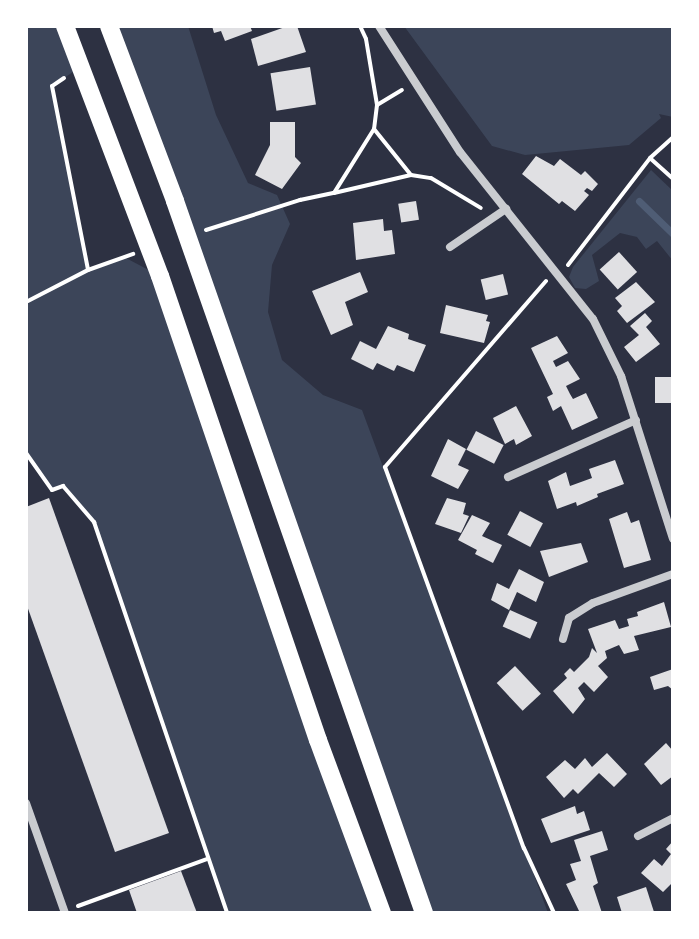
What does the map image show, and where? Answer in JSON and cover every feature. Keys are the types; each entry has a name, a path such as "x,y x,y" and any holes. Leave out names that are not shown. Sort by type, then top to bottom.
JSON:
{"main road":[{"path":"65,26 160,276 318,740 382,913"},
{"path":"109,26 175,201 424,913"}],"street":[{"path":"379,26 460,152 593,319 621,376 673,539"},
{"path":"450,247 506,209"},
{"path":"508,477 636,420"},
{"path":"563,639 569,618 593,603 673,574"},
{"path":"26,803 64,912"},
{"path":"638,836 673,818"}],"path":[{"path":"360,26 366,39 377,105 374,129 334,193 411,175 431,178 497,217"},
{"path":"79,68 52,86 88,270"},
{"path":"377,105 414,84"},
{"path":"374,129 411,175"},
{"path":"554,913 524,848 385,467 556,273 564,270 650,158 673,137"},
{"path":"650,158 673,179"},
{"path":"26,453 52,490 63,486 94,522 227,913"},
{"path":"64,912 207,859"}],"shaded area":[{"path":"26,26 65,26 79,68 52,86 87,269 124,257 160,276 380,913 227,913 94,522 63,486 52,490 26,453"},
{"path":"109,26 188,26 216,115 248,183 277,195 290,224 272,265 268,312 282,360 323,395 362,410 548,913 424,913"},
{"path":"404,26 673,26 673,117 659,114 661,118 629,145 525,155 492,146"},
{"path":"651,170 673,191 673,261 657,241 646,249 637,237 620,233 592,255 599,281 586,289 575,288 569,277 573,267"}],"building":[{"path":"212,26 250,26 252,31 225,41 221,31 214,33"},
{"path":"288,26 297,26 306,52 258,66 251,39"},
{"path":"310,67 316,105 276,111 270,73"},
{"path":"270,122 295,122 295,157 301,163 282,189 255,175 270,145"},
{"path":"536,156 554,166 560,159 581,175 585,171 598,184 592,191 587,188 584,191 589,195 575,211 562,201 559,204 522,174"},
{"path":"416,201 419,220 401,223 398,204"},
{"path":"383,219 384,231 392,230 395,254 356,260 353,223"},
{"path":"619,252 637,272 618,289 600,269"},
{"path":"360,272 368,292 345,302 353,325 331,335 312,291"},
{"path":"503,274 508,294 486,300 481,280"},
{"path":"636,282 655,302 627,323 617,311 622,306 615,298"},
{"path":"446,305 488,315 486,321 490,322 484,343 440,333"},
{"path":"645,313 652,321 646,327 660,344 636,362 624,347 639,335 630,326"},
{"path":"388,326 409,334 408,339 426,345 414,372 397,365 394,371 377,363 373,370 351,359 360,341 376,349"},
{"path":"557,336 568,353 553,361 556,367 568,361 580,379 566,386 570,394 573,399 586,393 598,418 572,430 561,406 553,411 547,397 553,394 531,348"},
{"path":"655,377 673,377 673,403 655,403"},
{"path":"516,406 532,436 516,445 514,439 505,444 493,418"},
{"path":"476,431 504,445 494,464 466,450"},
{"path":"448,439 466,449 458,465 469,470 458,489 431,476"},
{"path":"615,460 624,484 577,506 576,502 557,509 548,481 566,472 570,486 592,478 589,469"},
{"path":"49,498 169,833 115,852 26,603 26,507"},
{"path":"447,498 466,503 463,514 469,516 461,533 435,524"},
{"path":"520,511 543,523 530,547 507,535"},
{"path":"627,512 631,523 639,520 651,560 624,568 609,519"},
{"path":"472,515 490,523 482,536 502,545 493,563 458,540"},
{"path":"581,543 588,562 549,577 540,551"},
{"path":"519,569 544,582 536,602 517,592 509,610 491,600 497,583 509,589"},
{"path":"664,602 671,627 634,636 639,650 624,654 619,645 605,651 607,658 598,666 608,677 594,692 584,682 578,688 585,699 573,714 553,691 567,678 564,674 570,668 574,672 589,657 592,648 597,653 588,629 615,620 619,629 629,626 627,619 638,616 637,612"},
{"path":"510,610 537,622 530,639 503,626"},
{"path":"515,666 541,694 523,711 497,683"},
{"path":"673,669 673,690 668,686 654,690 650,677"},
{"path":"666,743 673,751 673,776 661,785 644,764"},
{"path":"607,753 627,774 614,787 599,773 578,794 573,789 564,798 546,777 565,760 575,769 585,758 592,767"},
{"path":"575,806 577,814 584,811 590,830 551,843 541,819"},
{"path":"602,831 608,850 590,856 598,883 593,886 602,913 580,913 566,884 576,880 570,864 581,861 574,840"},
{"path":"673,841 673,882 663,892 641,873 654,859 662,866 671,854 666,849"},
{"path":"181,871 197,913 137,913 129,890"},
{"path":"646,887 654,912 622,913 617,897"}],"waterway":[{"path":"639,201 673,234"}]}
